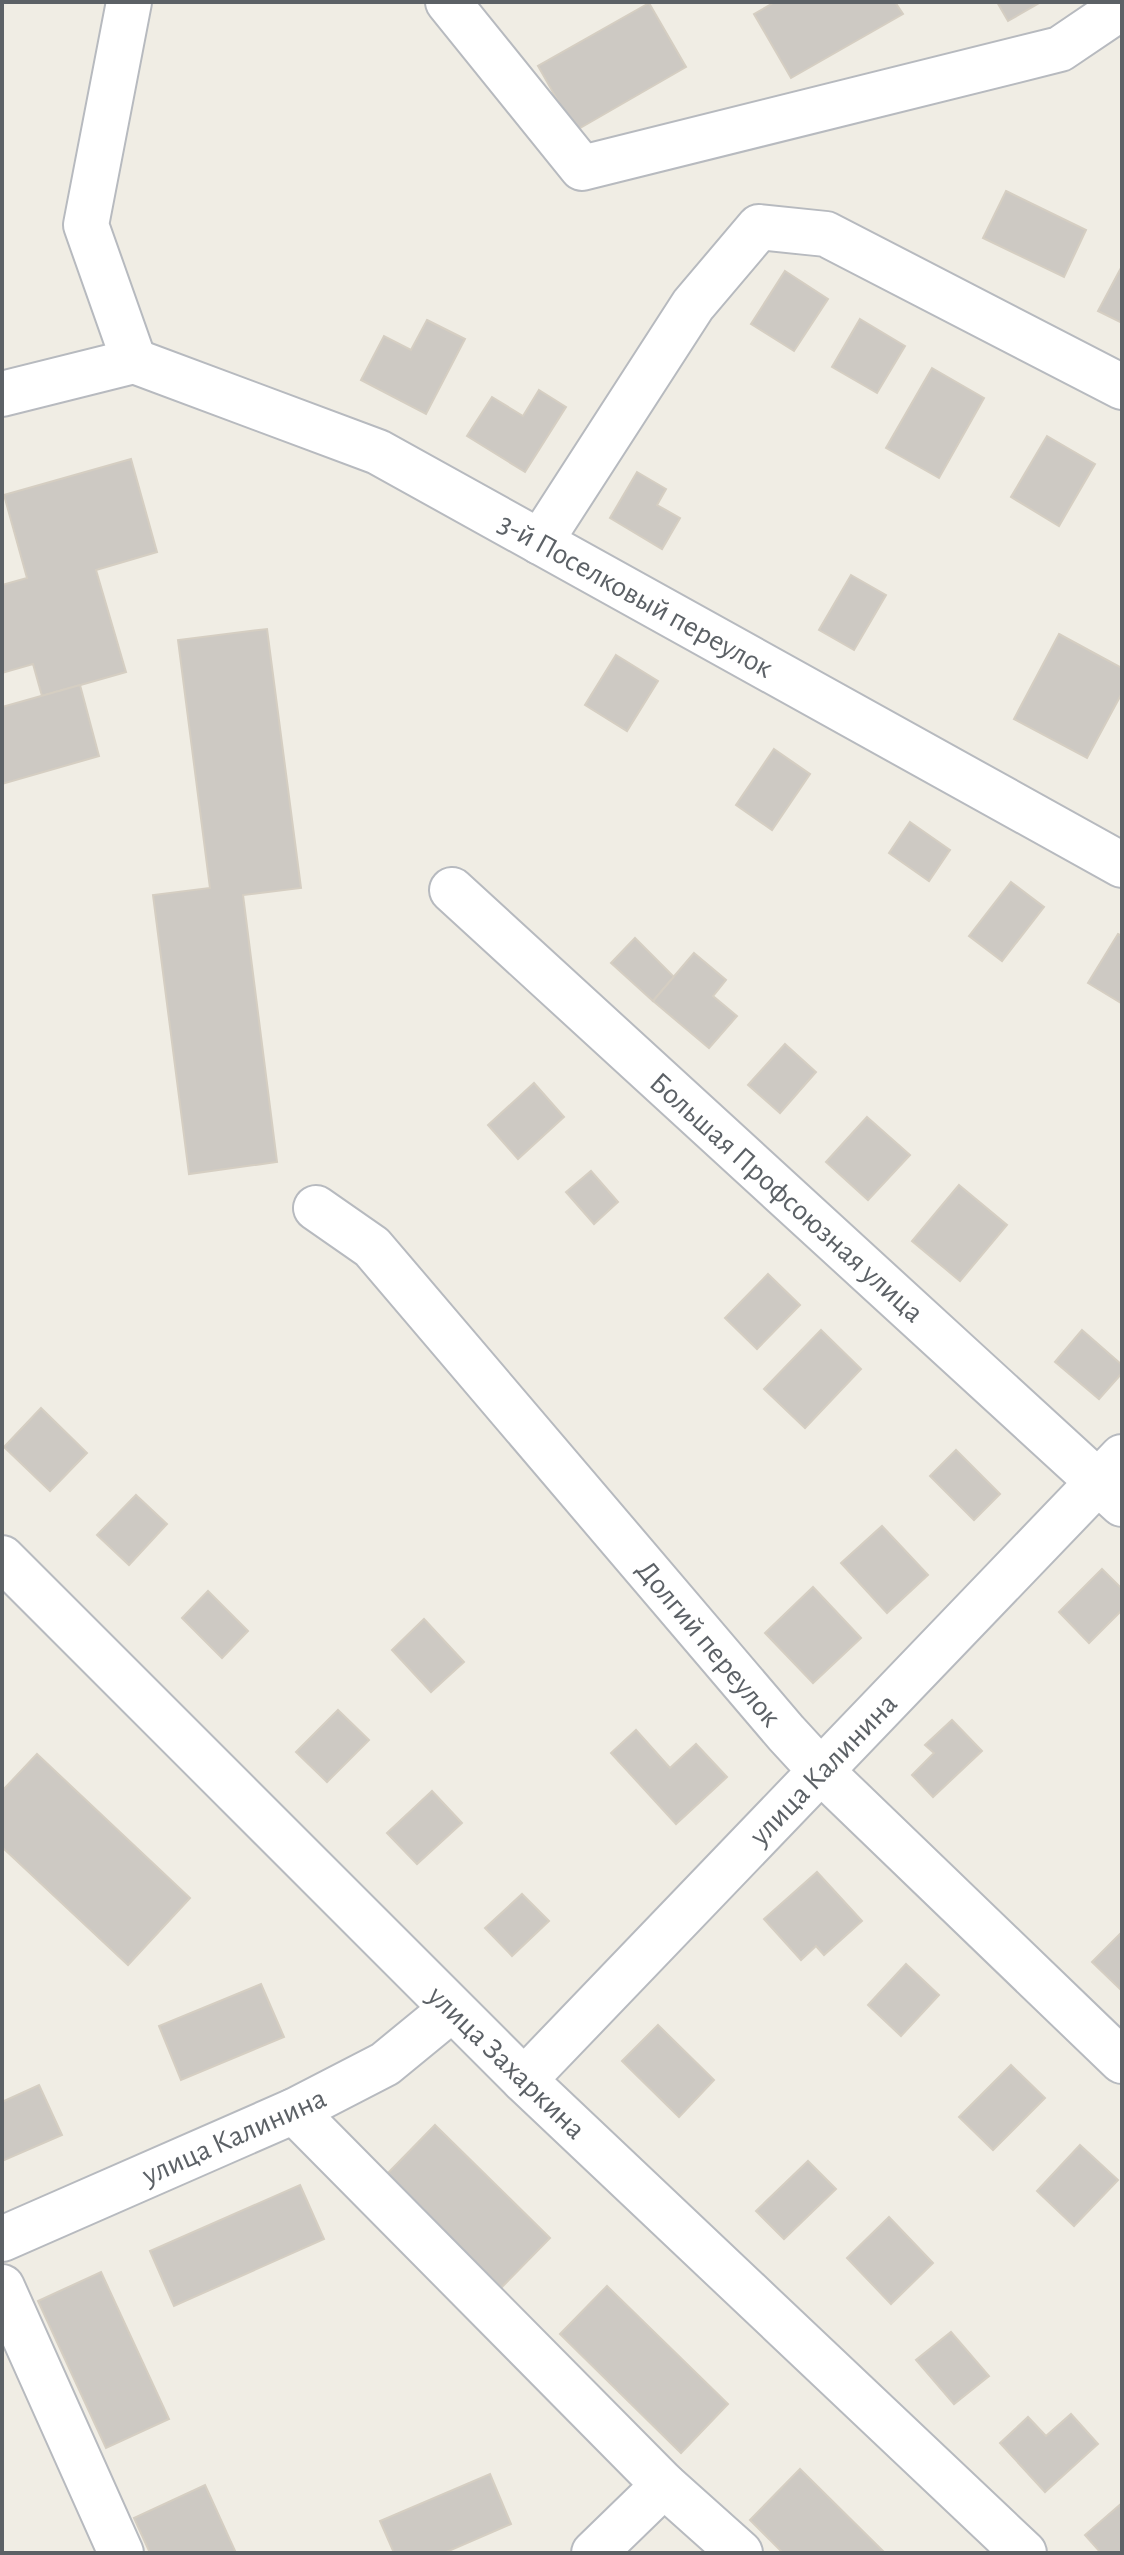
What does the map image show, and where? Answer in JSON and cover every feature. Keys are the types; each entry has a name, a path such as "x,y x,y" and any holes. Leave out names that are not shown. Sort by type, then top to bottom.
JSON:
{"street":[{"path":"2,394 134,361 86,225 129,2"},
{"path":"448,2 582,168 1060,49 1122,7"},
{"path":"540,542 693,305 759,227 826,234 1122,387"},
{"name":"3-й Поселковый переулок","path":"134,361 378,452 1122,865"},
{"name":"Большая Профсоюзная улица","path":"452,890 1114,1481"},
{"name":"Долгий переулок","path":"316,1208 372,1247 821,1771 1122,2061"},
{"name":"улица Калинина","path":"524,2080 821,1771 1114,1481"},
{"name":"улица Захаркина","path":"2,1558 524,2080 1024,2553"},
{"name":"улица Калинина","path":"2,2239 294,2111 385,2064 452,2009"},
{"path":"294,2111 664,2485 740,2553"},
{"path":"2,2287 121,2553"},
{"path":"594,2553 664,2485"}],"building":[{"path":"775,2 895,2 903,14 791,78 754,14"},
{"path":"997,2 1041,2 1008,21"},
{"path":"649,3 686,67 575,131 538,66"},
{"path":"1006,191 1086,230 1064,277 983,238"},
{"path":"1122,266 1122,323 1098,311"},
{"path":"785,271 828,299 794,351 751,324"},
{"path":"860,319 905,346 877,393 832,367"},
{"path":"427,320 465,339 426,414 361,380 384,336 411,350"},
{"path":"932,368 984,398 939,478 886,448"},
{"path":"539,390 566,407 525,472 467,436 492,397 523,416"},
{"path":"1047,436 1095,464 1059,526 1011,497"},
{"path":"131,459 157,552 96,570 126,672 42,696 33,664 2,673 2,585 27,578 4,495"},
{"path":"637,472 666,489 657,505 680,518 662,549 610,518"},
{"path":"851,575 886,595 854,650 819,630"},
{"path":"267,629 301,888 243,895 277,1162 189,1174 153,895 210,888 178,640"},
{"path":"1059,634 1122,668 1122,693 1087,758 1014,719"},
{"path":"616,655 658,681 627,731 585,705"},
{"path":"80,685 99,756 2,784 2,707"},
{"path":"774,749 810,774 772,830 736,805"},
{"path":"910,822 950,850 929,881 889,853"},
{"path":"1011,882 1044,907 1002,961 969,936"},
{"path":"1118,934 1122,936 1121,1003 1088,983"},
{"path":"635,938 674,977 653,1001 611,963"},
{"path":"694,953 726,980 713,996 737,1016 709,1048 653,1001"},
{"path":"785,1044 816,1072 780,1113 748,1085"},
{"path":"534,1083 564,1117 518,1159 488,1125"},
{"path":"867,1117 910,1155 868,1200 826,1162"},
{"path":"591,1171 618,1202 594,1224 566,1192"},
{"path":"959,1185 1007,1225 960,1281 912,1241"},
{"path":"768,1274 800,1305 757,1349 725,1318"},
{"path":"821,1330 861,1369 805,1428 764,1389"},
{"path":"1082,1330 1122,1365 1122,1373 1099,1399 1055,1362"},
{"path":"41,1408 87,1453 50,1491 4,1447"},
{"path":"956,1450 1000,1494 974,1520 930,1476"},
{"path":"136,1495 167,1524 129,1565 97,1535"},
{"path":"882,1526 928,1575 887,1613 841,1563"},
{"path":"1102,1569 1122,1589 1122,1610 1089,1643 1059,1612"},
{"path":"813,1587 861,1638 813,1683 765,1633"},
{"path":"208,1591 248,1631 222,1658 182,1618"},
{"path":"424,1619 464,1662 431,1692 392,1650"},
{"path":"338,1710 369,1740 327,1782 296,1752"},
{"path":"952,1720 982,1751 933,1797 912,1775 934,1753 925,1745"},
{"path":"636,1730 670,1768 696,1744 727,1777 676,1824 611,1753"},
{"path":"37,1754 190,1898 128,1965 2,1847 2,1791"},
{"path":"432,1791 462,1823 417,1864 387,1833"},
{"path":"817,1872 862,1921 824,1955 816,1946 801,1960 764,1919"},
{"path":"522,1894 549,1921 512,1956 485,1928"},
{"path":"1122,1932 1122,1991 1092,1962"},
{"path":"906,1964 939,1995 901,2036 868,2005"},
{"path":"261,1984 284,2037 181,2080 159,2026"},
{"path":"658,2025 714,2080 679,2117 622,2061"},
{"path":"1011,2065 1045,2098 993,2150 959,2117"},
{"path":"39,2085 62,2135 2,2161 2,2102"},
{"path":"435,2125 550,2238 501,2288 386,2175"},
{"path":"1080,2145 1118,2180 1074,2226 1037,2191"},
{"path":"808,2161 836,2189 784,2239 756,2211"},
{"path":"300,2185 324,2239 174,2306 150,2251"},
{"path":"889,2217 933,2263 891,2304 847,2258"},
{"path":"101,2272 169,2419 106,2448 38,2301"},
{"path":"607,2286 728,2404 681,2453 560,2334"},
{"path":"951,2332 989,2376 954,2404 916,2360"},
{"path":"1071,2414 1098,2444 1045,2492 1000,2443 1028,2417 1046,2436"},
{"path":"800,2469 885,2553 783,2553 750,2520"},
{"path":"490,2474 511,2524 444,2553 394,2553 380,2521"},
{"path":"205,2485 236,2553 150,2553 134,2518"},
{"path":"1122,2503 1122,2553 1101,2553 1085,2535"}]}
